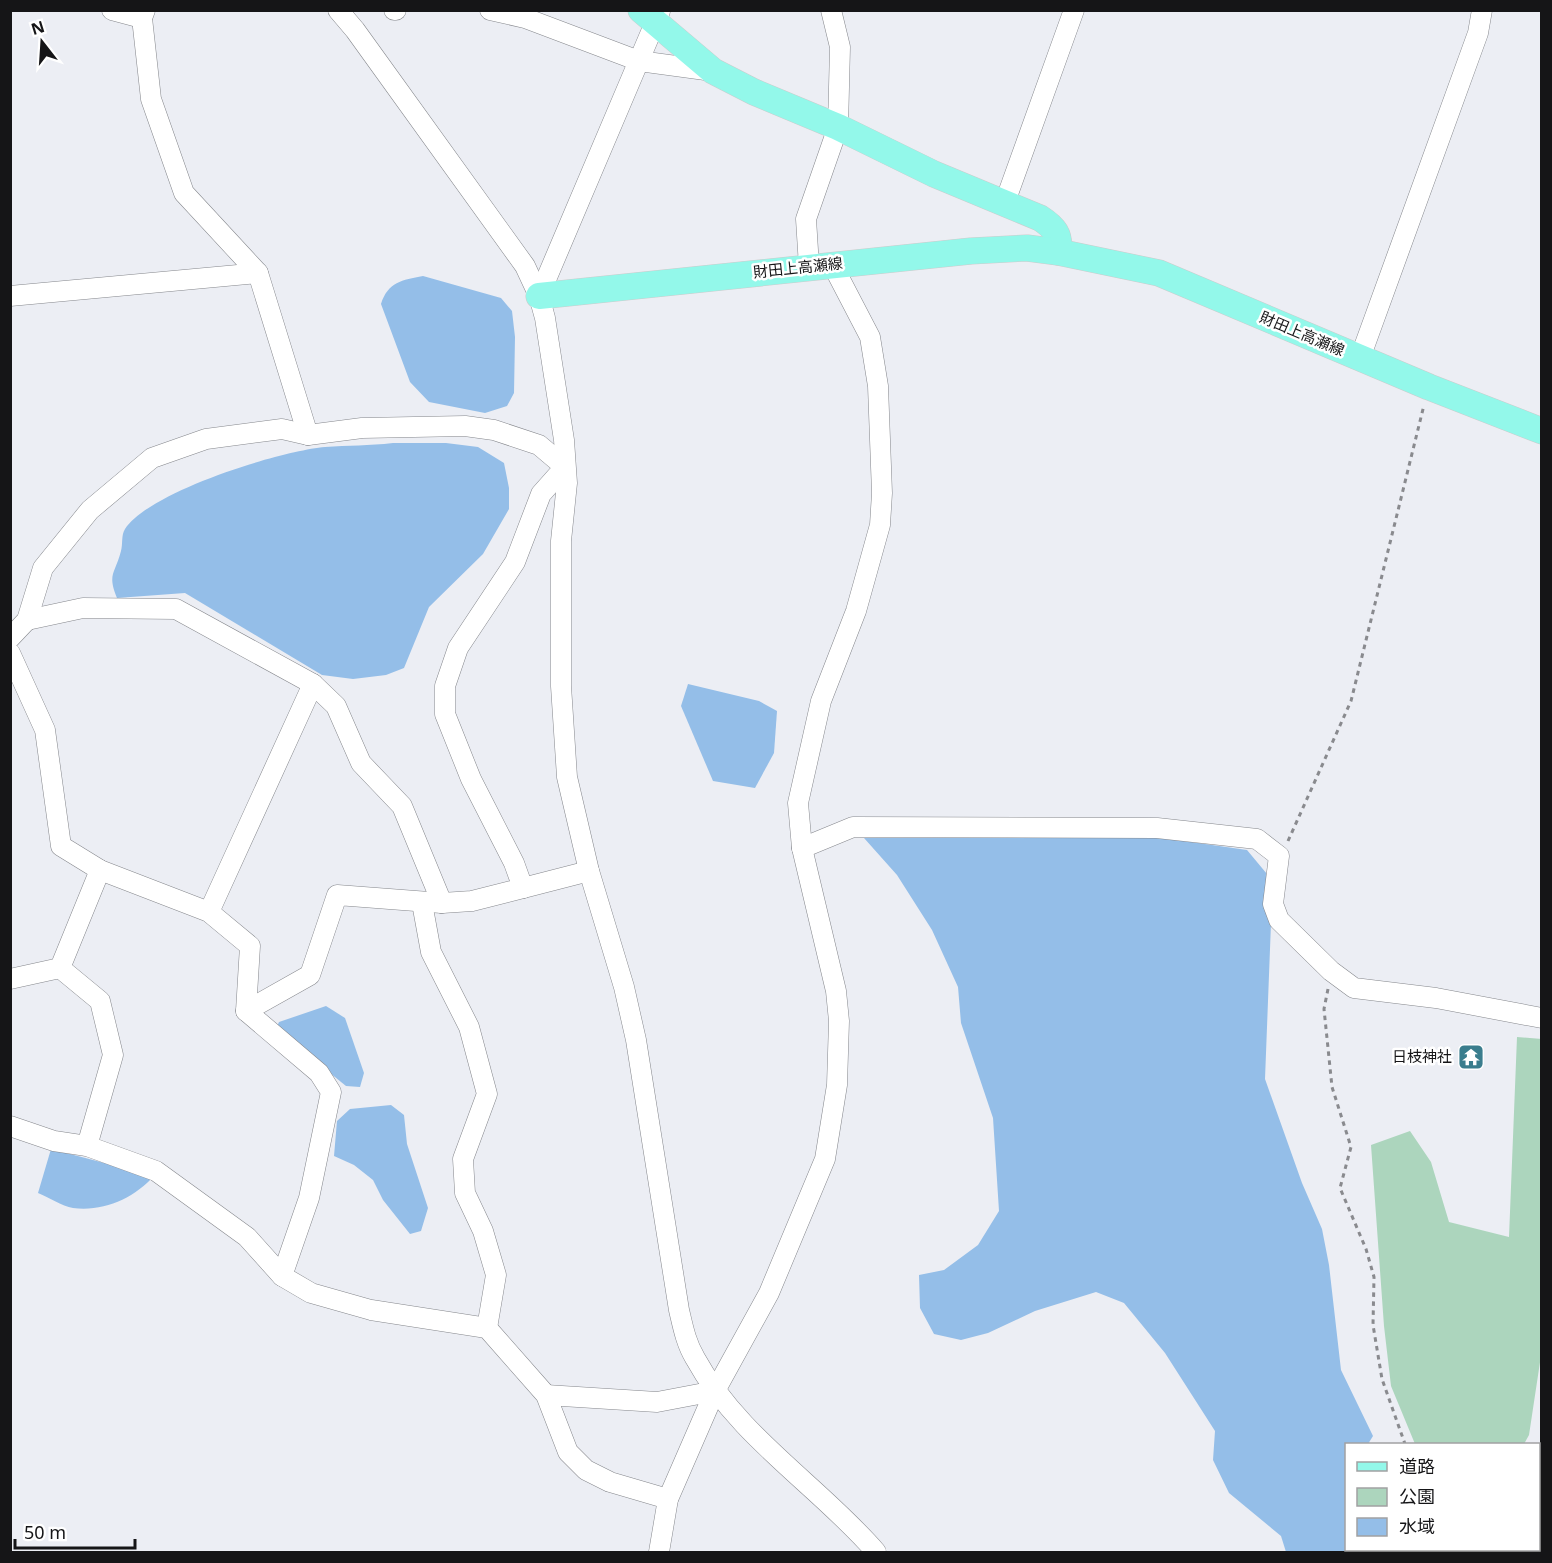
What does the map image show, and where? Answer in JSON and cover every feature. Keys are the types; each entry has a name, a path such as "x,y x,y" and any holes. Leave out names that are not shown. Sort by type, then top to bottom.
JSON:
{"main road":[{"path":"652,15 713,70 754,92 838,127 934,174 1005,202 1053,227 1060,240 1058,252"},
{"name":"財田上高瀬線","path":"539,296 971,251 1027,248 1058,252 1159,273 1429,387 1542,431"}],"street":[{"path":"112,10 143,14 150,99 184,193 258,273 309,435"},
{"path":"338,10 355,30 525,266 539,296 554,366 567,483 561,541 563,733 567,777 589,871 624,987 636,1040 679,1310 687,1343 715,1391 741,1421 859,1532 876,1552"},
{"path":"490,10 525,18 639,61 713,70"},
{"path":"659,1552 668,1499 715,1391 769,1293 825,1159 837,1085 839,1021 836,991 802,848 798,803 804,768 821,701 856,611 880,525 882,493 878,386 870,337 821,265 806,219 838,127 840,46 831,10"},
{"path":"1005,202 1074,10"},
{"path":"1360,358 1478,33 1482,10"},
{"path":"539,296 639,61 652,15"},
{"path":"10,296 258,273"},
{"path":"10,638 27,620 43,568 90,510 152,458 206,439 282,429 309,435 362,428 494,430 538,445 565,467"},
{"path":"523,888 514,862 471,779 445,714 445,686 458,648 515,562 541,494 565,467"},
{"path":"27,620 83,608 176,609 313,684 336,706 361,763 402,806 442,903"},
{"path":"10,654 45,730 61,846 100,870 209,912 250,946 246,1011"},
{"path":"209,912 313,684"},
{"path":"802,848 853,827 1157,828 1257,839 1280,856 1273,904 1279,920 1332,971 1354,988 1436,998 1542,1017"},
{"path":"60,968 100,870"},
{"path":"246,1011 310,975 337,895 422,903 472,901 589,871"},
{"path":"422,903 431,952 469,1027 487,1094 463,1159 465,1193 483,1230 496,1275 487,1328"},
{"path":"10,979 60,968"},
{"path":"60,968 100,1001 113,1055 87,1146"},
{"path":"246,1011 319,1073 331,1092 309,1197 282,1276"},
{"path":"10,1126 54,1141 87,1146 156,1171 248,1237 282,1276 312,1293 361,1307 487,1328 546,1395 568,1452 586,1470 610,1482 668,1499"},
{"path":"546,1395 657,1402 715,1391"}],"path":[{"path":"1280,856 1292,836 1351,701 1429,387"},
{"path":"1332,971 1324,1010 1326,1040 1332,1087 1351,1147 1340,1188 1366,1249 1374,1277 1373,1325 1382,1379 1405,1443"}],"green space":[{"path":"1517,1037 1542,1039 1542,1349 1529,1435 1525,1443 1415,1443 1391,1386 1384,1326 1371,1145 1410,1131 1431,1162 1449,1222 1509,1237"}],"water":[{"path":"423,276 501,298 512,311 515,337 514,393 507,406 485,413 429,402 410,382 381,304 388,291 397,283"},
{"path":"446,443 478,447 504,463 509,488 509,509 483,554 429,607 404,668 386,675 353,679 322,675 185,593 117,598 112,579 121,551 124,531 139,515 160,501 218,475 278,456 325,447"},
{"path":"688,684 759,701 777,711 774,753 755,788 713,781 681,706"},
{"path":"1156,837 1247,850 1267,874 1271,923 1265,1079 1302,1183 1322,1229 1329,1265 1341,1370 1373,1436 1369,1443 1345,1443 1345,1551 1351,1552 1286,1552 1281,1536 1229,1493 1213,1460 1215,1431 1165,1353 1124,1303 1096,1292 1035,1311 988,1333 961,1340 934,1334 920,1308 919,1275 944,1270 978,1245 999,1211 993,1118 961,1023 958,987 932,930 897,875 864,838"},
{"path":"326,1006 345,1018 364,1073 360,1087 346,1086 276,1029 279,1022"},
{"path":"391,1105 404,1115 407,1144 428,1208 421,1231 410,1234 383,1200 373,1180 354,1165 334,1156 337,1121 350,1109"},
{"path":"51,1149 154,1176 137,1191 118,1202 96,1208 69,1207 38,1193"}],"place":[{"name":"日枝神社","path":"1471,1057"}]}
